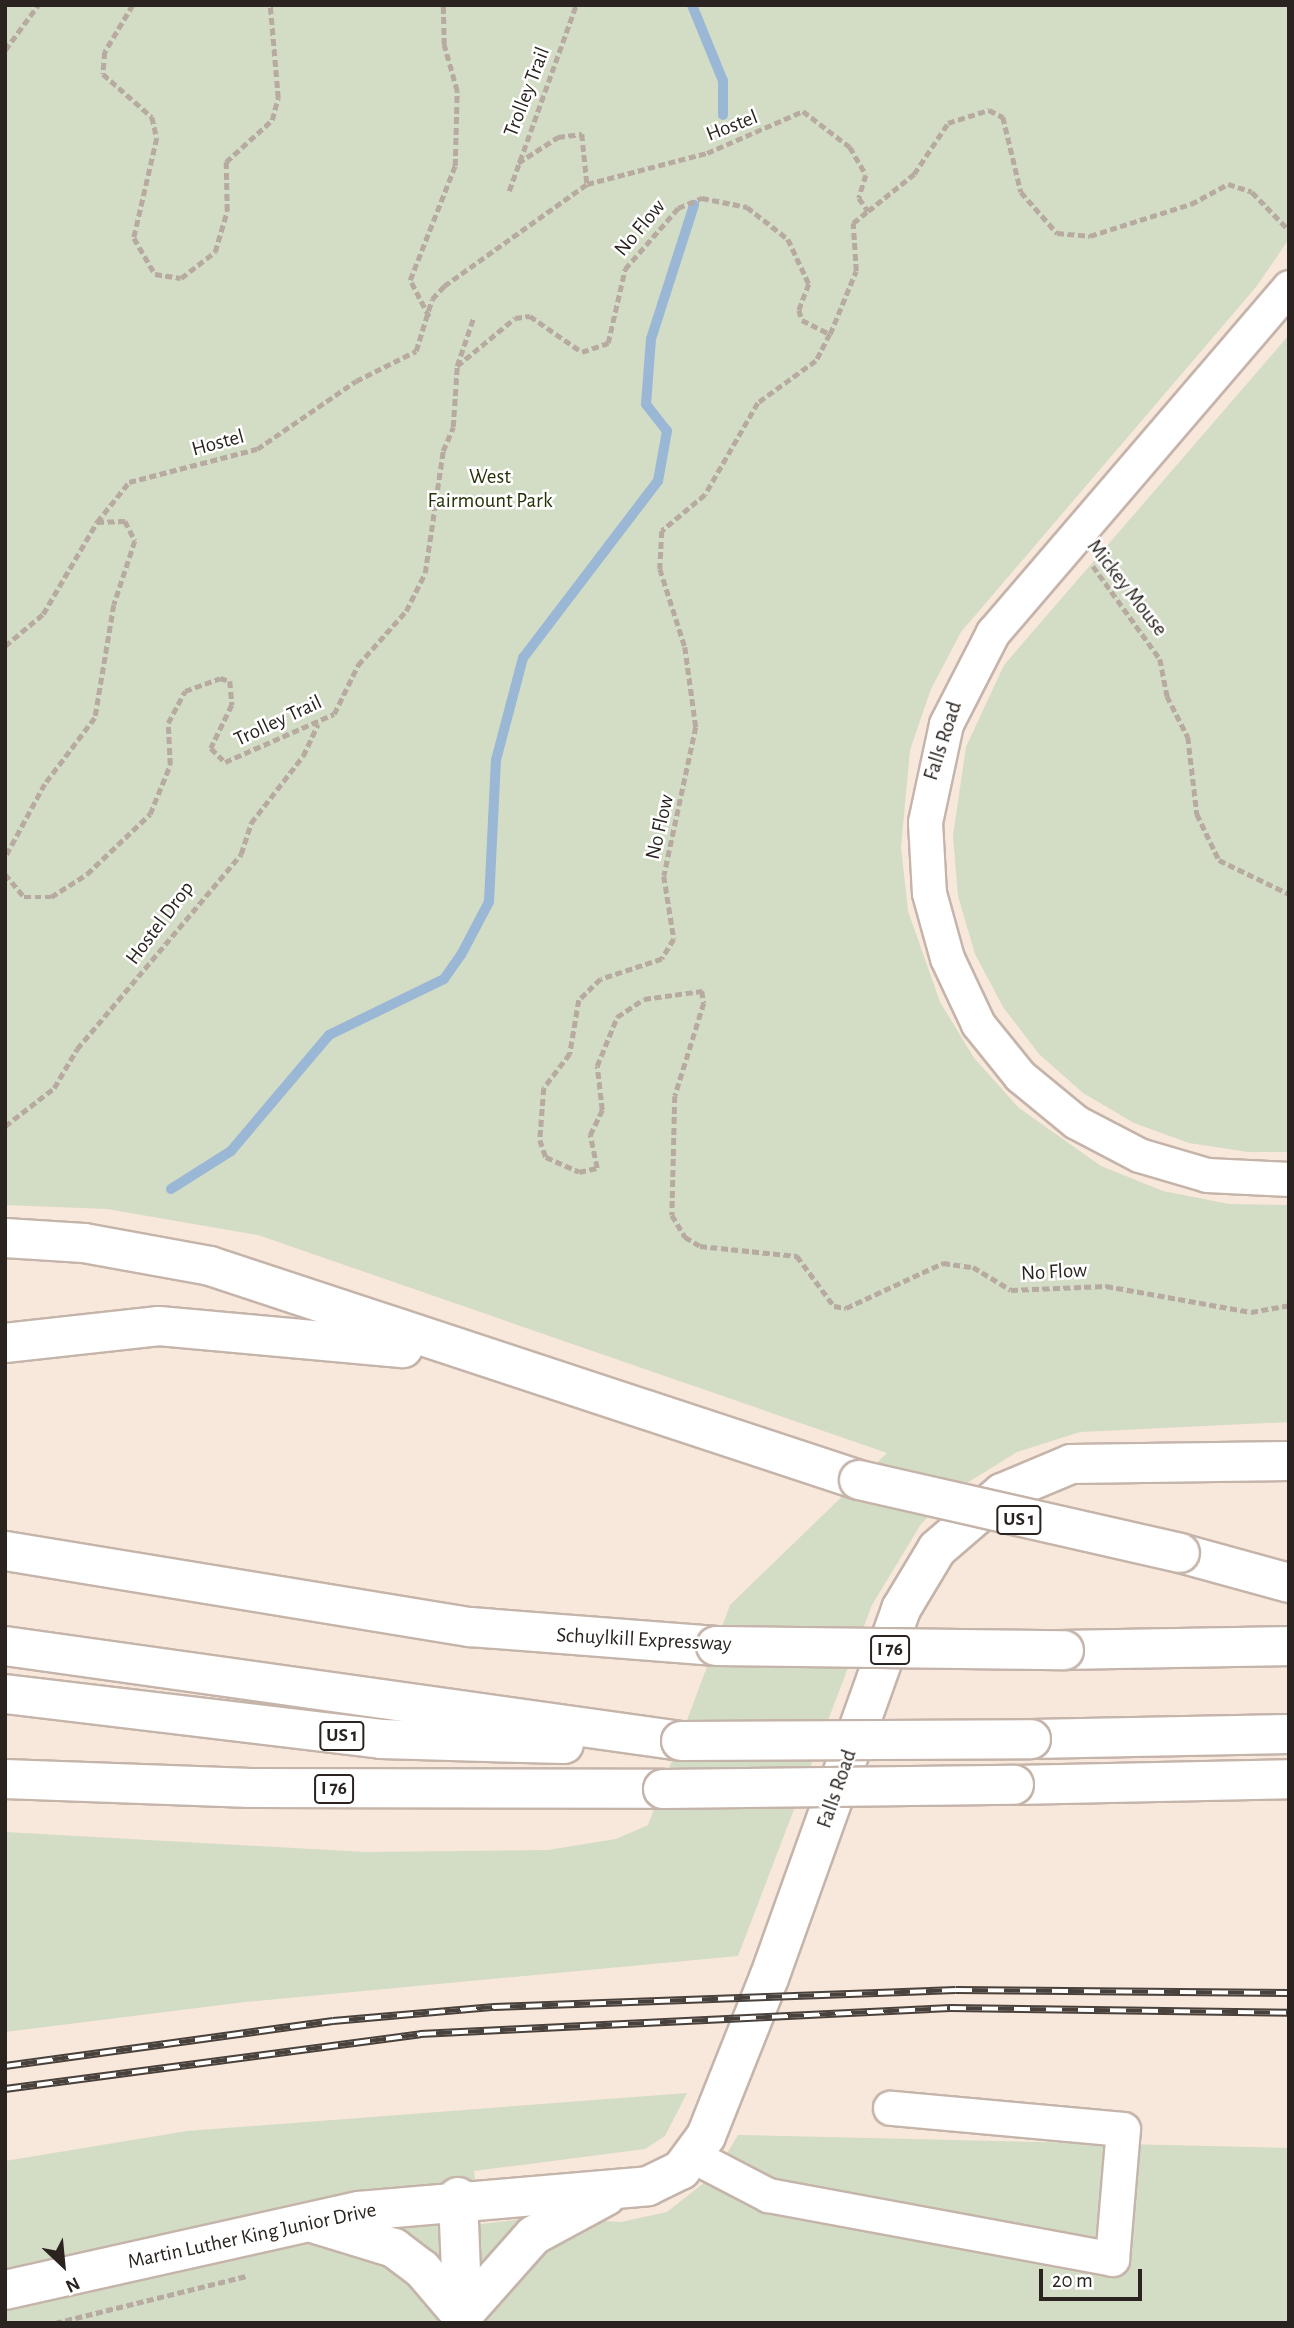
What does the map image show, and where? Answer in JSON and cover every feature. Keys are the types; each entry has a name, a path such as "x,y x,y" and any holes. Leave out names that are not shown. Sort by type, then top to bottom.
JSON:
{"main road":[{"path":"5,1238 84,1243 210,1266 477,1356"},
{"name":"US 1","path":"5,1343 90,1330 230,1328 477,1356 859,1480 1180,1552 1289,1560"},
{"name":"Falls Road","path":"458,2197 624,2189 665,2180 693,2156 804,1889 901,1609 937,1549 1002,1493 1071,1464 1289,1461"},
{"name":"Schuylkill Expressway","path":"5,1551 470,1627 716,1646 1064,1650 1289,1646"},
{"path":"1180,1552 1289,1583"},
{"path":"5,1646 681,1741"},
{"name":"US 1","path":"5,1694 382,1740 1031,1739 1289,1734"},
{"name":"I 76","path":"5,1779 251,1788 663,1789 1014,1786 1289,1779"},
{"path":"462,2320 534,2235 624,2189"},
{"path":"458,2197 462,2320"},
{"name":"Martin Luther King Junior Drive","path":"5,2290 307,2222 458,2197"},
{"path":"307,2222 394,2248 422,2269 462,2320"}],"street":[{"name":"Falls Road","path":"1289,288 1069,540 975,659 934,758 926,858 947,958 1000,1052 1076,1122 1172,1166 1207,1175 1289,1179"},
{"path":"693,2156 768,2195 1112,2259 1123,2129 890,2108"}],"path":[{"path":"5,50 38,5"},
{"path":"133,5 105,52 103,74 152,117 157,138 134,238 155,274 181,278 204,265 219,242 226,162 272,120 278,99 270,5"},
{"path":"429,317 410,280 455,166 457,91 444,45 443,5"},
{"name":"Trolley Trail","path":"509,191 516,164 576,5"},
{"path":"830,334 856,271 853,223 914,174 948,124 989,110 1003,117 1021,192 1057,233 1090,236 1191,204 1228,184 1252,191 1289,230"},
{"name":"Hostel","path":"97,522 129,482 257,449 356,381 415,351 429,317 432,299 444,286 587,184 707,153 803,111 850,147 866,175 859,198 868,211"},
{"path":"516,164 558,137 582,134 591,174 587,184"},
{"name":"No Flow","path":"457,366 515,318 530,316 582,352 608,343 625,269 678,208 702,198 747,207 788,239 809,284 799,310 802,320 830,334 816,361 758,403 705,495 662,531 660,569 685,646 696,727 664,876 674,939 662,959 601,979 579,1000 570,1054 544,1088 540,1150 569,1169 597,1168 590,1135 602,1110 597,1066 617,1017 644,999 702,991 706,996 675,1096 672,1215 684,1237 700,1246 797,1256 834,1306 846,1308 943,1263 972,1267 1011,1290 1105,1286 1251,1312 1289,1305"},
{"name":"Trolley Trail","path":"5,874 24,897 51,897 87,874 150,814 170,765 168,723 185,691 220,678 230,681 232,705 211,748 225,762 318,724 347,697 358,665 406,611 425,573 443,451 453,427 457,366 473,319"},
{"path":"5,646 43,614 97,522 125,521 135,541 111,618 94,718 45,783 5,858"},
{"name":"Mickey Mouse","path":"1069,540 1153,642 1167,696 1188,737 1197,814 1219,860 1289,894"},
{"name":"Hostel Drop","path":"5,1126 54,1088 77,1049 241,854 251,823 303,756 318,724"},
{"path":"55,2323 252,2273"}],"green space":[{"name":"West Fairmount Park","path":"5,5 1289,5 1289,239 1256,287 961,632 931,689 910,750 901,847 908,911 940,1002 974,1058 1019,1108 1101,1166 1163,1191 1229,1204 1289,1205 1289,1422 1080,1432 1017,1452 954,1491 921,1524 872,1605 738,1956 245,2002 5,2032 5,1832 365,1852 548,1850 616,1839 648,1825 730,1605 887,1453 258,1235 107,1209 5,1205"},
{"path":"1289,335 1289,1152 1248,1152 1189,1143 1134,1123 1083,1093 1039,1054 1003,1007 975,954 958,896 953,836 966,747 1004,665"},
{"path":"687,2093 665,2136 645,2149 474,2171 481,2224 538,2217 621,2222 667,2212 714,2175 738,2135 1289,2148 1289,2323 5,2323 5,2161 187,2131"}],"waterway":[{"path":"692,5 723,81 723,115"},
{"path":"171,1189 231,1151 329,1035 444,979 461,955 489,902 496,760 523,658 658,481 667,431 646,404 651,339 694,205"}],"railway":[{"path":"5,2066 333,2021 494,2007 956,1990 1289,1993"},
{"path":"5,2089 420,2034 950,2008 1289,2013"}]}
